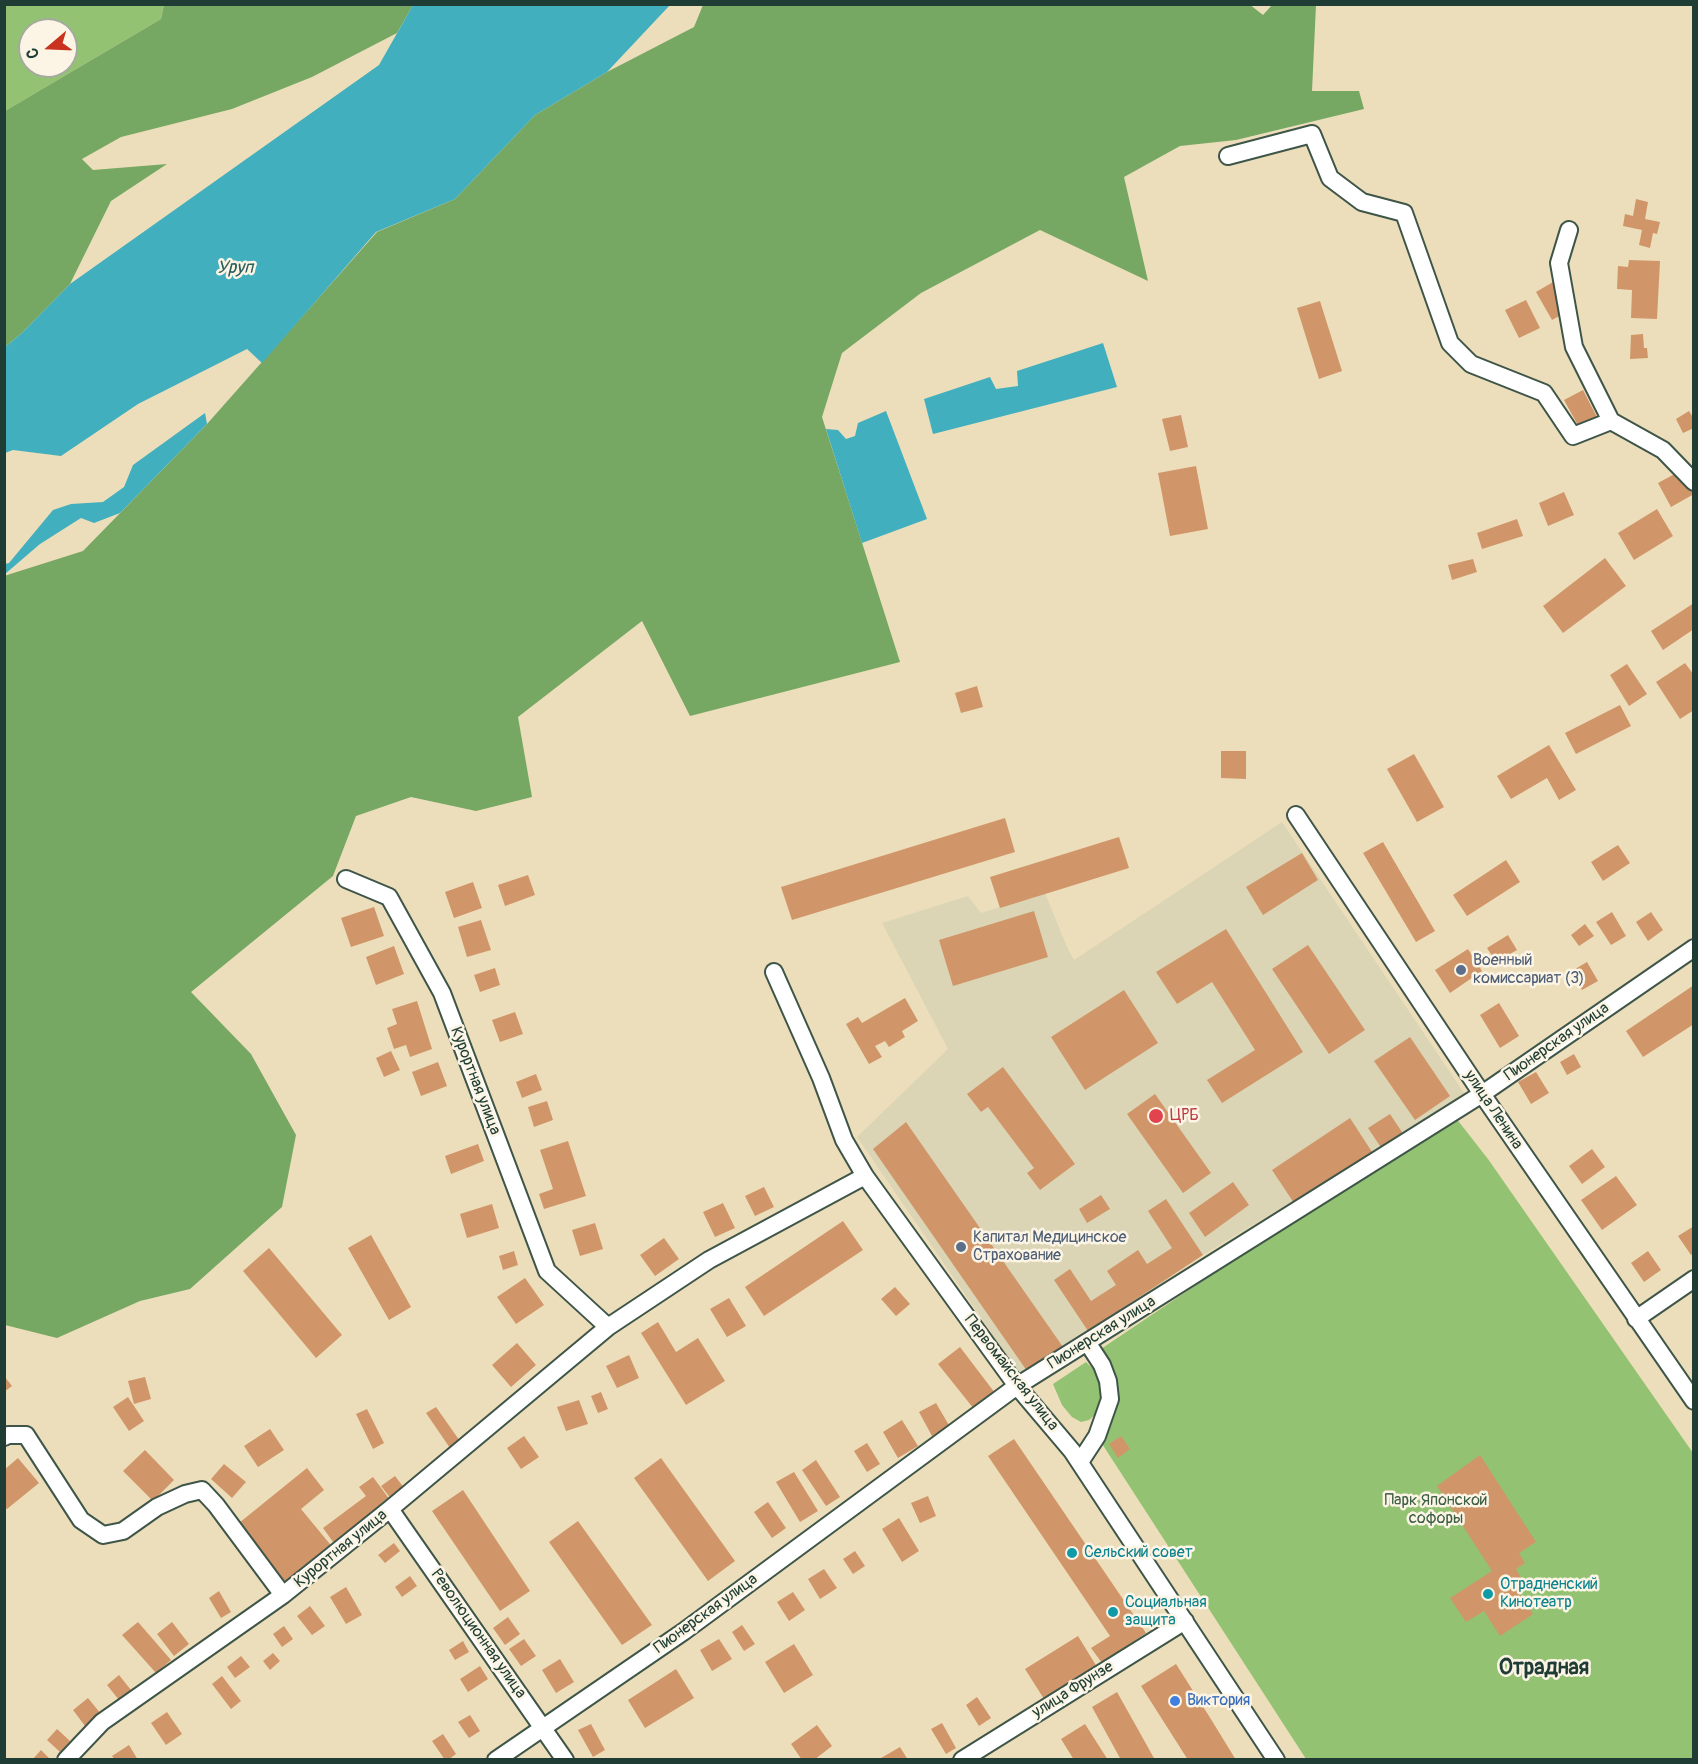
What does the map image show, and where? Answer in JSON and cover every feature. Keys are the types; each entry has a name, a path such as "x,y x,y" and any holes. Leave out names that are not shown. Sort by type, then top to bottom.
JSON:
{"street":[{"path":"1228,156 1312,134 1330,178 1362,202 1404,213 1450,343 1472,364 1544,393 1573,436 1611,421"},
{"path":"1569,230 1559,263 1574,347 1611,421 1663,450 1694,482"},
{"name":"улица Ленина","path":"1296,815 1482,1094 1694,1401"},
{"name":"Курортная улица","path":"346,879 389,897 442,993 547,1271 608,1327"},
{"name":"Пионерская улица","path":"496,1760 683,1632 1017,1386 1482,1094 1694,948"},
{"name":"Первомайская улица","path":"774,972 821,1078 844,1140 865,1176 1017,1386 1080,1462 1276,1760"},
{"name":"Курортная улица","path":"66,1760 102,1722 283,1595 608,1327 709,1260 865,1176"},
{"path":"1636,1319 1694,1279"},
{"path":"1080,1462 1097,1436 1110,1399 1108,1381 1102,1365 1088,1342"},
{"path":"6,1436 26,1436 81,1520 103,1534 123,1531 157,1507 185,1494 202,1490 216,1505 283,1595"},
{"name":"Революционная улица","path":"390,1509 565,1760"},
{"name":"улица Фрунзе","path":"962,1760 1185,1621"}],"shaded area":[{"name":"ЦРБ","path":"1282,822 1466,1096 1203,1255 1021,1376 857,1137 948,1049 882,923 968,896 981,913 1045,893 1074,960"}],"green space":[{"path":"1249,4 1263,15 1272,5 1316,5 1312,91 1359,91 1364,109 1236,140 1180,146 1124,177 1148,281 1040,230 921,293 842,353 822,417 900,662 690,716 642,621 518,717 532,797 476,811 411,797 356,816 333,876 191,992 251,1054 296,1135 282,1207 190,1289 140,1301 57,1338 5,1325 4,576 83,551 207,424 377,232 455,199 535,115 607,72 694,27 703,5"},
{"path":"4,5 164,5 161,19 78,68 78,18 18,18 18,78 61,78 5,111"},
{"path":"164,5 413,5 397,33 312,77 232,109 121,137 82,159 93,170 167,164 111,201 70,284 5,347 5,111 61,78 78,78 78,68 161,19"},
{"name":"Парк Японской софоры","path":"1452,1113 1488,1159 1693,1453 1693,1759 1306,1759 1097,1436 1110,1399 1095,1353"},
{"path":"1086,1362 1100,1380 1102,1401 1097,1413 1089,1420 1081,1422 1072,1417 1062,1405 1053,1384"}],"water":[{"name":"Уруп","path":"413,5 670,5 607,72 535,115 455,199 376,232 262,363 247,349 138,404 61,456 13,450 5,453 5,347 70,284 379,65"},
{"path":"1103,343 1117,387 933,434 924,399 990,377 996,389 1018,386 1017,371"},
{"path":"886,411 927,519 862,543 826,429 838,430 846,439 855,436 858,423"},
{"path":"205,413 207,424 120,513 94,523 81,518 40,544 5,574 5,564 9,563 53,510 71,504 103,502 124,487 133,465"}],"building":[{"path":"1636,199 1648,202 1645,219 1660,222 1657,234 1653,233 1650,248 1639,245 1642,230 1623,226 1625,214 1633,216"},
{"path":"1629,260 1660,261 1657,319 1631,318 1632,290 1617,289 1618,266 1628,267"},
{"path":"1553,282 1570,310 1552,320 1536,292"},
{"path":"1526,300 1540,328 1519,338 1505,310"},
{"path":"1320,301 1342,371 1319,379 1297,308"},
{"path":"1643,334 1644,348 1647,348 1648,358 1630,359 1631,335"},
{"path":"1583,390 1598,419 1580,429 1564,400"},
{"path":"1689,411 1694,419 1694,428 1683,433 1676,419"},
{"path":"1181,415 1188,447 1170,451 1162,419"},
{"path":"1196,466 1208,529 1170,536 1158,473"},
{"path":"1682,470 1694,494 1671,507 1658,483"},
{"path":"1564,492 1574,515 1548,526 1539,503"},
{"path":"1657,509 1673,536 1634,560 1618,533"},
{"path":"1517,519 1523,536 1482,549 1477,533"},
{"path":"1605,558 1626,586 1563,633 1543,606"},
{"path":"1473,559 1477,572 1452,580 1448,565"},
{"path":"1694,603 1694,629 1663,650 1651,631"},
{"path":"1685,663 1694,675 1694,710 1680,719 1656,682"},
{"path":"1627,664 1647,694 1629,706 1610,675"},
{"path":"977,686 983,707 961,713 955,693"},
{"path":"1620,705 1631,726 1576,754 1565,733"},
{"path":"1549,745 1576,790 1559,800 1547,778 1511,799 1497,776"},
{"path":"1221,751 1246,751 1246,779 1221,778"},
{"path":"1414,754 1444,807 1417,822 1387,769"},
{"path":"1005,818 1015,852 792,920 781,887"},
{"path":"1119,837 1129,868 1000,908 990,877"},
{"path":"1383,842 1435,931 1416,942 1363,853"},
{"path":"1618,845 1630,863 1603,881 1591,862"},
{"path":"1302,853 1318,880 1263,915 1246,887"},
{"path":"1506,860 1520,882 1467,916 1453,895"},
{"path":"528,875 535,895 505,906 498,885"},
{"path":"473,882 482,908 454,918 445,892"},
{"path":"374,907 384,936 351,947 341,918"},
{"path":"1034,911 1048,957 953,986 939,940"},
{"path":"1612,912 1626,936 1611,945 1596,922"},
{"path":"1651,912 1663,930 1648,941 1636,922"},
{"path":"481,920 491,950 467,957 458,927"},
{"path":"1585,924 1594,936 1579,946 1571,935"},
{"path":"1226,929 1303,1052 1222,1103 1207,1080 1255,1050 1212,982 1177,1004 1156,972"},
{"path":"1508,935 1517,950 1496,962 1487,948"},
{"path":"1308,945 1365,1030 1329,1054 1272,969"},
{"path":"394,946 404,974 376,985 366,957"},
{"path":"1468,949 1482,971 1450,993 1435,970"},
{"path":"1587,962 1598,981 1582,990 1570,972"},
{"path":"495,968 500,985 480,992 474,975"},
{"path":"1694,985 1694,1024 1643,1057 1626,1031"},
{"path":"1124,990 1158,1043 1085,1090 1051,1037"},
{"path":"905,998 918,1021 902,1031 905,1037 889,1047 885,1041 875,1046 882,1057 869,1064 846,1024 858,1017 862,1023"},
{"path":"417,1001 432,1049 410,1057 406,1045 394,1049 387,1028 397,1024 392,1009"},
{"path":"1499,1003 1519,1036 1500,1048 1480,1015"},
{"path":"515,1012 523,1034 500,1042 492,1020"},
{"path":"1410,1037 1450,1096 1415,1120 1374,1061"},
{"path":"391,1051 400,1070 384,1077 376,1058"},
{"path":"1574,1054 1581,1067 1567,1075 1560,1062"},
{"path":"438,1062 447,1086 421,1096 412,1072"},
{"path":"1003,1067 1075,1164 1040,1190 1027,1173 1034,1168 988,1107 981,1112 967,1094"},
{"path":"1536,1072 1549,1093 1531,1104 1518,1082"},
{"path":"536,1074 542,1090 522,1098 516,1082"},
{"path":"1155,1094 1211,1173 1183,1193 1127,1114"},
{"path":"547,1101 553,1120 534,1127 528,1107"},
{"path":"1390,1114 1404,1135 1382,1149 1368,1128"},
{"path":"1350,1118 1372,1152 1294,1203 1272,1170"},
{"path":"906,1122 1063,1347 1027,1371 873,1149"},
{"path":"568,1141 586,1196 544,1209 539,1194 553,1189 540,1150"},
{"path":"478,1144 484,1161 451,1174 445,1156"},
{"path":"1592,1149 1605,1167 1582,1184 1569,1166"},
{"path":"1616,1176 1637,1205 1602,1230 1581,1200"},
{"path":"1233,1182 1249,1205 1205,1237 1189,1213"},
{"path":"764,1187 774,1207 755,1216 745,1196"},
{"path":"1101,1195 1110,1209 1087,1223 1079,1209"},
{"path":"1166,1199 1203,1255 1088,1331 1054,1280 1070,1269 1091,1301 1116,1285 1107,1271 1138,1250 1147,1264 1172,1248 1148,1211"},
{"path":"723,1203 735,1228 715,1237 703,1212"},
{"path":"492,1204 499,1228 467,1238 460,1214"},
{"path":"843,1221 863,1250 764,1316 745,1287"},
{"path":"595,1223 603,1249 580,1256 572,1230"},
{"path":"1694,1226 1694,1253 1691,1255 1678,1236"},
{"path":"371,1235 411,1307 389,1320 348,1248"},
{"path":"664,1238 679,1259 655,1276 640,1255"},
{"path":"269,1248 342,1335 316,1358 243,1271"},
{"path":"514,1251 518,1265 503,1270 499,1256"},
{"path":"1648,1251 1661,1270 1644,1282 1631,1263"},
{"path":"525,1278 544,1305 516,1324 497,1297"},
{"path":"895,1287 910,1304 896,1316 881,1299"},
{"path":"729,1298 746,1326 727,1337 710,1309"},
{"path":"658,1322 676,1352 698,1338 725,1381 686,1405 641,1333"},
{"path":"517,1343 536,1365 511,1387 492,1365"},
{"path":"960,1347 995,1393 974,1409 938,1364"},
{"path":"629,1355 639,1378 617,1388 606,1366"},
{"path":"4,1376 12,1386 4,1392"},
{"path":"145,1377 151,1399 134,1404 128,1381"},
{"path":"601,1392 608,1409 598,1413 591,1396"},
{"path":"128,1397 144,1421 129,1431 113,1407"},
{"path":"579,1400 588,1424 566,1431 557,1407"},
{"path":"936,1403 950,1427 932,1436 919,1412"},
{"path":"436,1407 462,1444 452,1451 426,1413"},
{"path":"367,1409 384,1443 373,1449 356,1414"},
{"path":"902,1420 918,1446 898,1458 883,1432"},
{"path":"270,1429 284,1450 258,1467 244,1446"},
{"path":"524,1436 539,1457 521,1469 507,1448"},
{"path":"1121,1436 1130,1449 1118,1458 1109,1444"},
{"path":"1014,1439 1146,1633 1102,1663 1091,1648 1110,1636 988,1456"},
{"path":"867,1443 880,1464 867,1472 854,1451"},
{"path":"145,1450 174,1480 153,1501 123,1471"},
{"path":"1480,1455 1536,1542 1519,1553 1525,1563 1516,1569 1525,1585 1517,1590 1533,1614 1500,1636 1484,1611 1466,1622 1450,1598 1492,1571 1437,1486"},
{"path":"18,1458 39,1483 7,1509 4,1507 4,1470"},
{"path":"661,1458 735,1561 708,1581 634,1478"},
{"path":"816,1460 840,1497 826,1506 802,1470"},
{"path":"224,1464 246,1482 232,1498 211,1479"},
{"path":"307,1468 324,1490 301,1509 334,1549 288,1585 239,1523"},
{"path":"794,1472 818,1511 800,1522 776,1482"},
{"path":"395,1476 405,1489 392,1500 381,1486"},
{"path":"373,1477 393,1504 336,1546 323,1528 366,1496 359,1487"},
{"path":"463,1490 530,1591 500,1611 432,1511"},
{"path":"928,1496 936,1516 920,1523 911,1503"},
{"path":"768,1502 786,1528 772,1538 754,1512"},
{"path":"899,1518 919,1551 902,1562 882,1529"},
{"path":"578,1521 652,1625 622,1645 549,1542"},
{"path":"394,1543 400,1551 385,1563 378,1555"},
{"path":"855,1551 865,1566 853,1574 843,1559"},
{"path":"824,1569 837,1588 820,1599 808,1579"},
{"path":"410,1576 417,1586 402,1597 395,1587"},
{"path":"346,1587 362,1615 346,1624 330,1597"},
{"path":"219,1591 231,1612 221,1618 209,1598"},
{"path":"793,1592 805,1610 789,1621 777,1602"},
{"path":"310,1606 325,1626 312,1635 297,1616"},
{"path":"508,1617 520,1634 505,1645 493,1628"},
{"path":"138,1622 171,1660 156,1673 122,1635"},
{"path":"172,1622 189,1644 174,1656 157,1634"},
{"path":"742,1625 755,1644 744,1651 732,1632"},
{"path":"284,1626 293,1639 282,1647 273,1634"},
{"path":"1078,1636 1097,1667 1044,1699 1025,1669"},
{"path":"524,1639 536,1656 521,1666 509,1649"},
{"path":"719,1639 732,1659 712,1671 700,1650"},
{"path":"463,1641 469,1652 455,1660 449,1650"},
{"path":"794,1644 813,1675 784,1693 765,1662"},
{"path":"273,1653 280,1661 270,1670 263,1661"},
{"path":"241,1656 250,1667 235,1678 227,1667"},
{"path":"560,1659 574,1682 556,1693 542,1670"},
{"name":"Виктория","path":"1176,1664 1236,1760 1188,1760 1141,1686"},
{"path":"480,1666 488,1679 468,1692 460,1679"},
{"path":"676,1669 694,1698 645,1728 628,1700"},
{"path":"119,1675 131,1690 119,1700 107,1685"},
{"path":"222,1676 241,1701 231,1709 212,1684"},
{"path":"1117,1692 1155,1760 1121,1760 1092,1707"},
{"path":"977,1697 991,1718 979,1726 966,1705"},
{"path":"88,1698 101,1714 85,1726 73,1710"},
{"path":"167,1712 182,1734 166,1745 151,1723"},
{"path":"470,1715 480,1731 469,1738 458,1722"},
{"path":"942,1723 956,1748 946,1754 931,1729"},
{"path":"591,1724 605,1750 593,1757 578,1730"},
{"path":"1085,1724 1108,1760 1074,1760 1061,1739"},
{"path":"817,1725 832,1746 814,1760 802,1760 791,1744"},
{"path":"57,1729 70,1741 60,1752 47,1740"},
{"path":"443,1734 456,1754 448,1760 445,1760 432,1741"},
{"path":"129,1745 138,1760 115,1760 112,1756"},
{"path":"900,1747 908,1760 882,1760 881,1758"},
{"path":"41,1750 51,1760 32,1760"}],"place":[{"name":"Военный комиссариат (3)","path":"1461,970"},
{"name":"ЦРБ","path":"1156,1116"},
{"name":"Капитал Медицинское Страхование","path":"961,1247"},
{"name":"Сельский совет","path":"1072,1553"},
{"name":"Отрадненский Кинотеатр","path":"1488,1594"},
{"name":"Социальная защита","path":"1113,1612"},
{"name":"Виктория","path":"1175,1701"}],"district":[{"name":"Отрадная","path":"1544,1668"}]}
